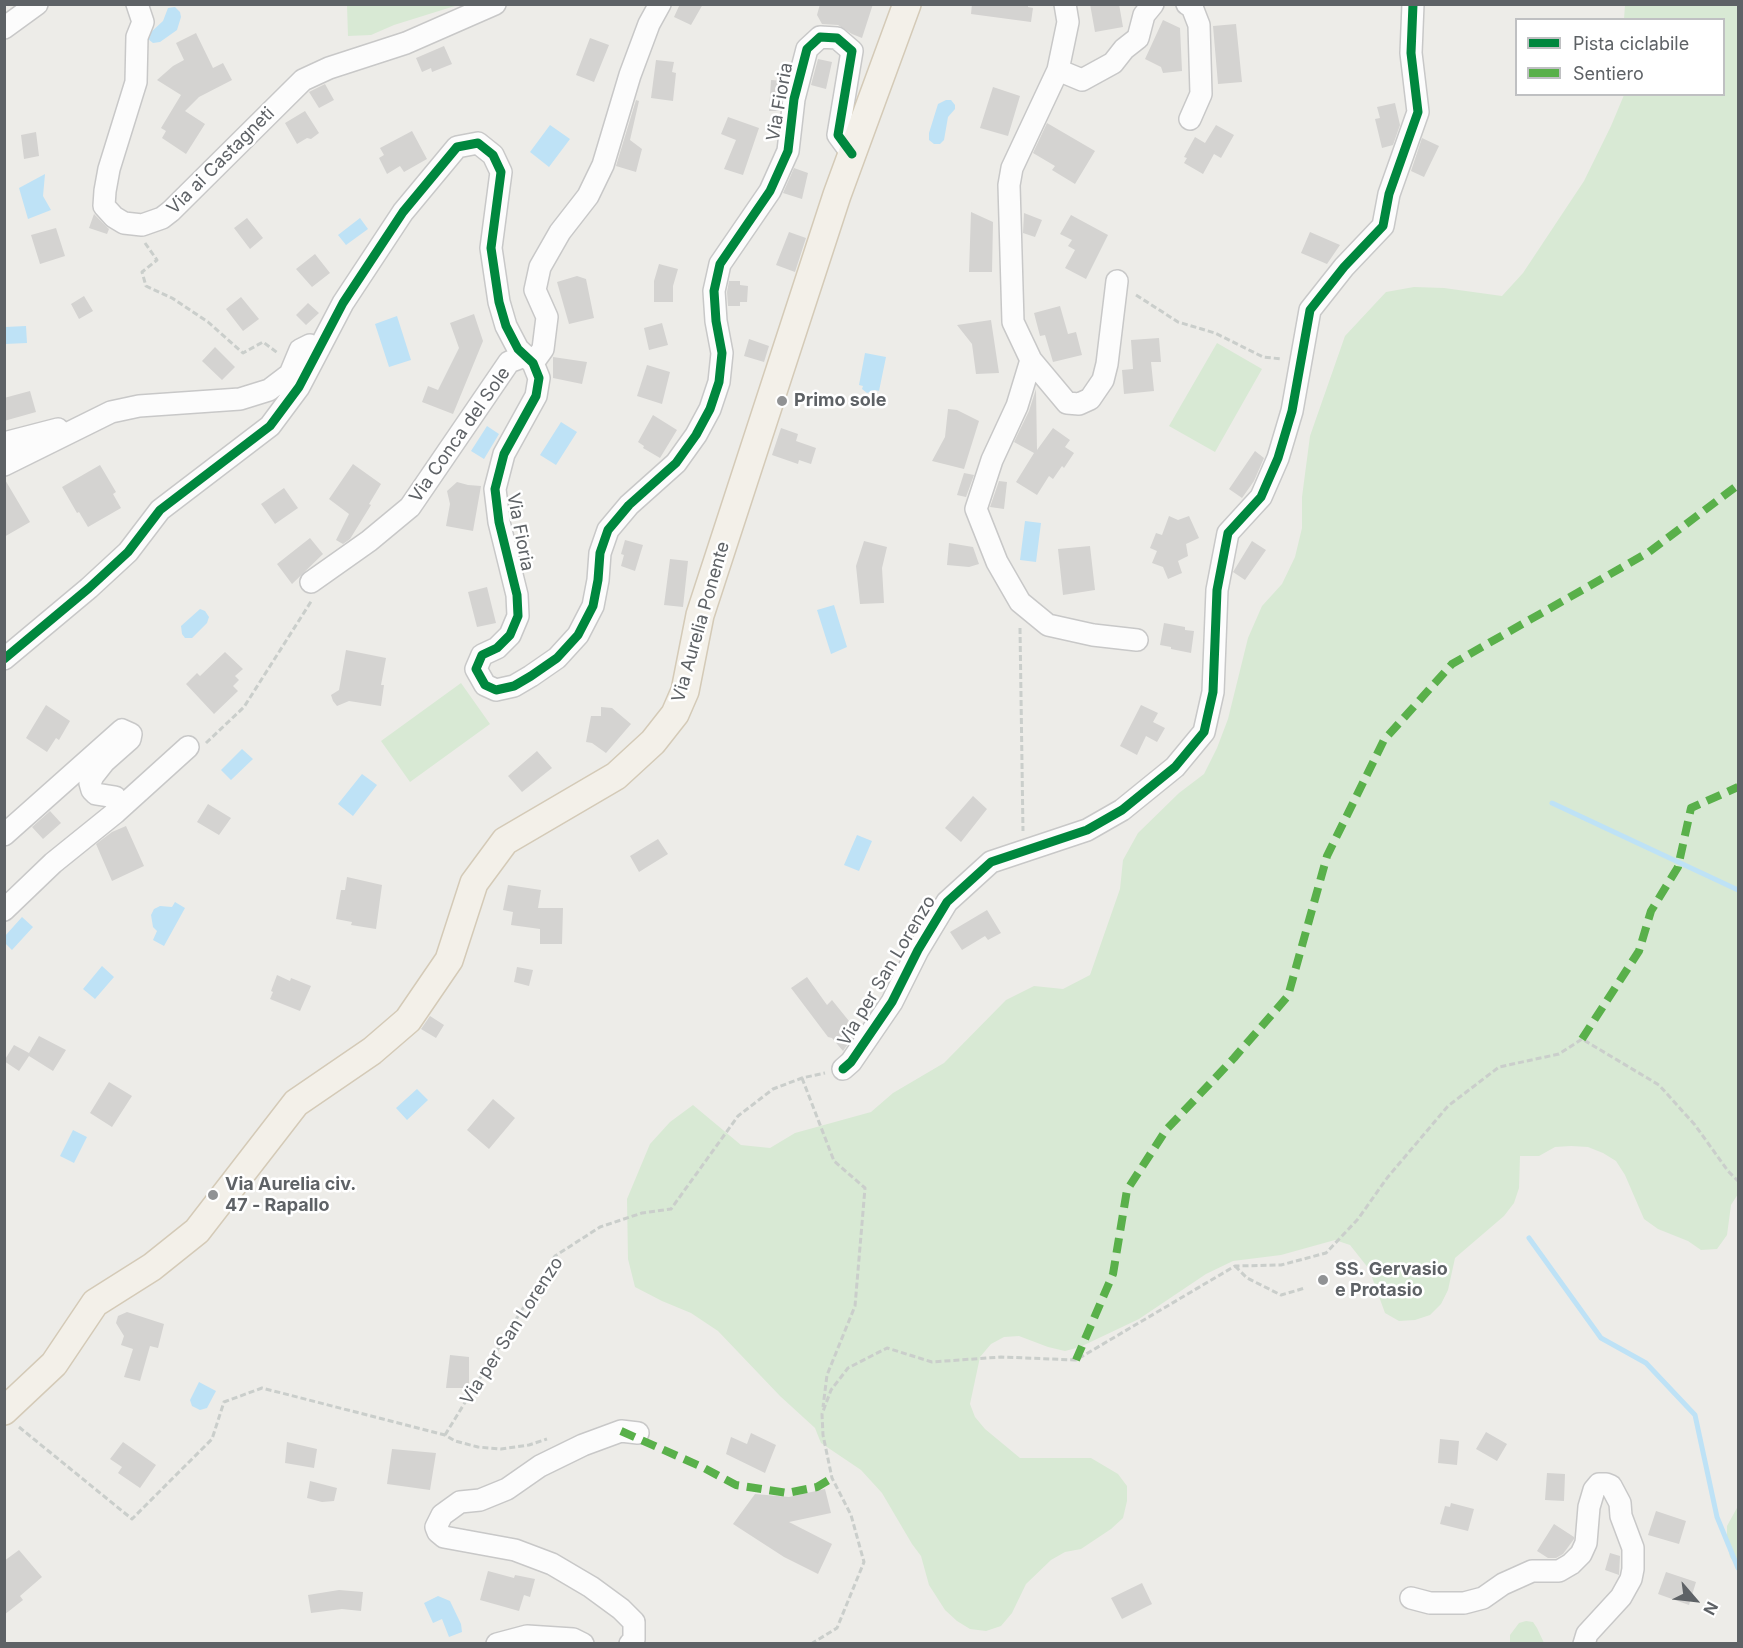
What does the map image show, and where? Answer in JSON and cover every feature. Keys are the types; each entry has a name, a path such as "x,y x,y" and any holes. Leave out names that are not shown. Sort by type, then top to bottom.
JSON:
{"main road":[{"name":"Via Aurelia Ponente","path":"14,1415 54,1364 94,1303 152,1267 197,1231 296,1103 372,1050 408,1020 449,960 474,883 505,842 616,776 653,742 675,714 685,690 700,615 852,154 907,4"}],"street":[{"path":"4,28 37,4"},
{"path":"137,4 143,22 137,37 136,82 109,169 104,206 114,218 124,223 142,225"},
{"name":"Via ai Castagneti","path":"142,225 162,218 171,211 303,80 329,68 406,43 495,4"},
{"path":"529,360 543,349 547,317 535,290 540,267 560,232 588,196 603,165 630,75 649,24 660,4"},
{"path":"1065,4 1068,22 1058,70 1012,168 1009,185 1012,322 1031,360 1067,404 1079,404 1090,399 1103,380 1117,281"},
{"path":"1058,70 1082,80 1113,63 1124,49 1138,38 1144,15 1153,4"},
{"path":"1187,4 1192,8 1199,25 1201,94 1190,119"},
{"name":"Via per San Lorenzo","path":"843,1070 851,1062 892,1002 918,950 947,902 991,862 1087,830 1122,810 1175,767 1204,732 1213,692 1217,590 1228,533 1261,497 1278,458 1292,411 1310,310 1344,267 1383,226 1389,194 1418,112 1411,52 1413,4"},
{"name":"Via Fioria","path":"4,659 128,552 160,510 270,426 299,387 343,303 403,212 457,147 478,143 493,154 501,172 491,248 499,303 506,326 518,349 529,360 539,378 536,396 504,454 495,489 499,522 517,595 518,616 510,635 497,648 482,655 476,669 485,685 496,690 513,686 531,676 557,658 578,635 593,606 600,553 608,530 629,505 676,463 696,435 710,409 719,382 722,353 716,321 714,291 720,264 771,191 788,151 794,99 807,49 820,37 837,38 852,51 838,135 852,154"},
{"path":"4,465 111,412 139,406 240,399 275,386 290,374 300,350 306,346 310,345 319,349"},
{"name":"Via Conca del Sole","path":"310,582 369,541 410,507 509,362 529,360"},
{"path":"1031,360 1017,406 992,460 976,509 997,562 1020,602 1048,625 1093,635 1137,640"},
{"path":"4,443 58,429 76,429"},
{"path":"4,835 122,730 131,734 126,744 104,762 90,783 96,794 115,796 117,806 115,813"},
{"path":"4,910 53,863 115,813 188,747"},
{"path":"630,1644 634,1640 634,1622 621,1609 591,1587 543,1560 515,1550 444,1537 436,1527 442,1515 460,1502 480,1500 507,1489 540,1466 583,1445 621,1431 638,1433"},
{"path":"1411,1598 1430,1602 1464,1604 1483,1598 1503,1584 1532,1571 1559,1571 1571,1564 1581,1554 1586,1543 1589,1507 1594,1490 1599,1484 1606,1484 1611,1486 1620,1503 1621,1516 1633,1548 1633,1569 1631,1579 1621,1597 1587,1634 1584,1644"},
{"path":"497,1644 526,1636 573,1639 583,1644"}],"path":[{"path":"142,225 143,240 157,260 142,272 146,286 172,298 208,322 243,353 263,342 295,366"},
{"path":"1117,281 1178,322 1215,333 1263,357 1301,360"},
{"path":"188,747 195,753 244,707 318,591 310,582"},
{"path":"1020,602 1023,852"},
{"path":"822,1414 831,1390 848,1368 887,1348 932,1362 1001,1357 1076,1360 1235,1266 1281,1265 1326,1253 1358,1218 1387,1178 1448,1106 1499,1067 1559,1054 1582,1039 1659,1085 1695,1125 1728,1172 1738,1181"},
{"path":"802,1078 834,1161 865,1188 855,1306 827,1375 822,1414 823,1435 832,1478 851,1515 864,1562 837,1628 811,1644"},
{"path":"1235,1266 1247,1278 1281,1295 1305,1288"},
{"path":"14,1415 18,1426 132,1519 212,1439 224,1402 262,1388 445,1435 455,1441 501,1449 529,1445 553,1437"}],"green space":[{"path":"347,4 458,5 394,25 371,35 348,36"},
{"path":"1625,5 1738,5 1738,1194 1731,1205 1727,1235 1717,1249 1701,1250 1688,1241 1658,1229 1644,1219 1625,1175 1616,1161 1588,1147 1555,1147 1539,1156 1520,1156 1519,1188 1514,1203 1504,1216 1455,1258 1448,1290 1441,1304 1430,1315 1415,1320 1399,1321 1385,1313 1369,1269 1350,1245 1335,1240 1281,1255 1233,1261 1206,1274 1139,1319 1080,1347 1065,1351 1019,1336 1004,1337 991,1344 980,1357 970,1404 975,1417 985,1429 1020,1458 1091,1458 1118,1474 1127,1486 1127,1501 1123,1518 1111,1529 1081,1549 1065,1552 1051,1560 1026,1584 1012,1613 1001,1626 986,1631 970,1629 945,1610 929,1585 921,1556 882,1493 861,1470 821,1443 815,1428 780,1396 718,1331 691,1313 635,1287 628,1259 627,1199 650,1144 670,1122 693,1105 741,1145 770,1148 795,1133 871,1112 893,1093 944,1063 1006,1000 1034,986 1063,989 1090,975 1120,889 1123,860 1138,833 1179,793 1204,774 1228,719 1248,638 1262,606 1282,584 1295,557 1302,528 1302,497 1310,436 1345,336 1386,292 1414,287 1444,288 1502,296 1523,273 1584,181 1624,96 1725,96 1725,18 1624,18"},
{"path":"1217,343 1262,369 1215,452 1169,426"},
{"path":"461,683 490,724 410,782 381,741"},
{"path":"1738,1506 1738,1568 1730,1557 1727,1526"},
{"path":"1533,1622 1544,1643 1510,1643 1510,1635 1519,1623"}],"water":[{"path":"175,7 181,17 177,30 160,42 153,43 148,39 150,33 163,21 168,8"},
{"path":"951,100 955,109 948,117 944,140 940,144 934,144 929,140 929,133 938,104"},
{"path":"550,125 570,139 549,167 530,152"},
{"path":"45,174 43,196 51,210 28,219 19,188"},
{"path":"360,218 368,229 346,245 338,235"},
{"path":"397,316 411,360 389,367 375,324"},
{"path":"26,326 27,343 5,344 5,327"},
{"path":"865,353 886,357 879,391 867,393 862,389 863,386 859,385"},
{"path":"561,422 577,432 556,465 540,455"},
{"path":"487,426 499,434 484,459 471,451"},
{"path":"1025,521 1041,523 1036,562 1020,560"},
{"path":"834,605 847,647 831,654 817,610"},
{"path":"200,609 205,611 209,617 207,623 192,638 185,638 181,626"},
{"path":"242,749 253,759 231,780 221,770"},
{"path":"362,774 377,785 353,816 338,804"},
{"path":"857,835 872,841 859,871 844,865"},
{"path":"175,902 185,908 164,946 153,940 157,931 153,927 151,915 154,909 160,906 172,907"},
{"path":"22,917 33,927 12,950 5,943 5,936"},
{"path":"102,966 114,977 95,999 83,989"},
{"path":"417,1089 428,1100 407,1120 396,1108"},
{"path":"73,1130 87,1137 74,1163 60,1156"},
{"path":"199,1382 216,1391 207,1408 200,1410 192,1406 190,1400"},
{"path":"438,1596 450,1601 461,1624 462,1632 449,1637 442,1619 433,1623 424,1603"}],"building":[{"path":"680,4 703,4 691,25 674,17"},
{"path":"820,4 873,4 862,38 838,25 822,24 817,15"},
{"path":"972,4 1028,4 1028,7 1033,8 1031,22 971,14"},
{"path":"1090,4 1119,4 1123,27 1095,32"},
{"path":"1163,20 1180,28 1182,71 1163,73 1161,67 1145,59"},
{"path":"1236,24 1242,82 1218,84 1213,26"},
{"path":"196,33 213,68 223,63 232,80 199,97 185,111 205,124 186,154 162,138 166,131 161,128 181,95 157,80 184,60 176,43"},
{"path":"590,38 609,45 594,82 576,75"},
{"path":"444,46 452,64 432,72 431,68 422,72 416,58"},
{"path":"818,59 832,62 826,89 811,85"},
{"path":"656,60 674,62 672,72 676,73 673,101 651,98"},
{"path":"771,80 786,81 780,111 769,111"},
{"path":"325,84 334,100 319,108 309,92"},
{"path":"993,87 1020,96 1008,136 980,128"},
{"path":"636,100 639,101 630,140 642,149 636,172 616,166"},
{"path":"1395,103 1400,125 1393,145 1382,148 1375,119 1380,118 1377,107"},
{"path":"305,111 319,133 297,144 285,123"},
{"path":"728,117 759,128 743,175 724,169 736,140 721,134"},
{"path":"1047,123 1095,151 1075,184 1052,170 1055,166 1033,153"},
{"path":"1216,125 1234,135 1221,158 1214,154 1203,174 1184,163 1187,158 1184,157 1195,137 1205,143"},
{"path":"412,131 427,159 404,172 400,166 387,174 379,158 384,155 380,148"},
{"path":"36,132 39,156 24,159 21,135"},
{"path":"1422,138 1439,146 1424,177 1411,171"},
{"path":"794,168 808,173 802,199 783,193"},
{"path":"971,212 993,222 992,272 969,272"},
{"path":"1024,213 1042,220 1035,237 1023,233"},
{"path":"94,214 109,229 107,234 89,228"},
{"path":"1071,215 1108,235 1086,279 1065,268 1075,250 1068,246 1072,240 1060,234"},
{"path":"247,218 263,238 250,249 234,228"},
{"path":"56,228 65,256 40,264 31,235"},
{"path":"789,232 806,238 795,272 776,265"},
{"path":"1310,232 1340,245 1327,264 1301,253"},
{"path":"315,254 330,273 312,287 296,269"},
{"path":"659,264 678,269 673,286 673,302 654,302 654,281"},
{"path":"577,276 586,279 594,318 569,324 557,282"},
{"path":"729,281 740,281 740,285 748,286 747,302 740,302 740,306 728,306"},
{"path":"84,296 93,311 79,319 71,304"},
{"path":"241,297 259,319 243,331 226,309"},
{"path":"308,303 319,313 306,325 296,315"},
{"path":"1060,306 1068,334 1076,332 1082,355 1053,362 1045,335 1040,336 1034,313"},
{"path":"474,314 483,341 453,414 422,402 428,386 438,390 459,348 450,323"},
{"path":"991,320 999,373 976,374 972,344 957,325"},
{"path":"662,323 668,345 649,350 644,328"},
{"path":"1159,338 1161,362 1151,362 1154,391 1124,394 1122,370 1133,369 1131,340"},
{"path":"749,339 769,346 764,362 744,356"},
{"path":"215,347 235,367 222,380 202,361"},
{"path":"553,357 587,362 582,384 553,378"},
{"path":"647,365 670,372 662,404 637,396"},
{"path":"1036,389 1037,450 1053,428 1070,440 1065,447 1074,453 1053,479 1049,476 1037,495 1016,482 1034,453 1014,442 1029,411"},
{"path":"30,391 36,412 4,421 4,398"},
{"path":"948,409 957,410 979,421 964,469 932,461 945,437"},
{"path":"653,415 677,430 660,458 643,448 644,446 638,442"},
{"path":"781,428 798,434 796,441 816,448 811,464 799,460 798,464 772,455"},
{"path":"1255,451 1264,458 1254,481 1242,498 1229,489"},
{"path":"353,464 381,484 350,539 343,544 336,540 349,514 329,499"},
{"path":"100,465 116,492 113,494 121,508 88,527 62,487"},
{"path":"964,473 974,475 966,497 957,495"},
{"path":"4,478 30,522 4,537"},
{"path":"999,481 1007,482 1004,509 990,507"},
{"path":"457,482 481,486 473,531 446,526 450,504 447,491"},
{"path":"284,488 298,508 275,524 261,504"},
{"path":"1169,516 1178,520 1189,516 1199,538 1186,544 1188,556 1178,561 1182,573 1168,579 1163,567 1152,563 1157,551 1150,548 1156,533 1162,535"},
{"path":"310,538 323,554 292,584 277,564"},
{"path":"625,540 643,545 635,571 621,566 624,555 621,554"},
{"path":"864,541 887,547 882,568 884,603 860,604 856,566"},
{"path":"1252,541 1266,550 1245,580 1233,572"},
{"path":"949,543 973,547 979,564 969,567 947,565"},
{"path":"1090,546 1095,590 1063,595 1058,549"},
{"path":"670,559 688,561 683,607 664,605"},
{"path":"487,587 496,623 477,627 468,592"},
{"path":"1164,623 1194,631 1191,653 1160,645"},
{"path":"346,650 386,658 381,685 384,685 381,706 349,701 337,706 333,701 331,695 339,690"},
{"path":"225,652 243,669 235,676 239,680 233,686 238,691 214,714 186,684 197,673 200,676"},
{"path":"46,705 70,721 59,740 56,738 47,752 26,738"},
{"path":"1141,705 1158,713 1153,722 1165,728 1157,742 1146,736 1137,755 1120,746"},
{"path":"601,707 612,708 631,724 606,753 592,743 586,742 591,716 601,716"},
{"path":"537,751 552,768 522,792 508,776"},
{"path":"973,796 987,809 961,842 945,828"},
{"path":"208,804 231,818 219,835 197,822"},
{"path":"50,811 61,823 43,839 32,827"},
{"path":"126,826 144,866 112,881 96,844 112,832"},
{"path":"658,839 668,854 639,872 630,856"},
{"path":"347,877 382,885 376,929 351,925 352,922 336,919 341,890 345,890"},
{"path":"508,885 541,890 538,908 563,908 562,944 540,944 540,929 511,925 513,912 503,910"},
{"path":"987,910 1001,933 988,940 985,936 962,950 950,932"},
{"path":"517,967 533,970 529,986 514,982"},
{"path":"277,975 311,986 300,1011 270,999"},
{"path":"807,977 827,1005 832,1000 857,1031 843,1051 832,1038 828,1037 791,988"},
{"path":"430,1016 444,1025 436,1038 421,1029"},
{"path":"39,1036 66,1050 53,1071 29,1056 19,1071 4,1061 14,1045 29,1053"},
{"path":"109,1082 132,1096 112,1127 90,1113"},
{"path":"493,1099 515,1118 489,1149 467,1130"},
{"path":"127,1312 164,1324 158,1348 150,1346 140,1381 124,1377 133,1349 121,1345 124,1336 116,1323 118,1316"},
{"path":"450,1355 469,1357 469,1388 446,1388"},
{"path":"1486,1432 1507,1444 1497,1461 1476,1449"},
{"path":"751,1433 776,1445 765,1473 726,1454 731,1437 747,1444"},
{"path":"1440,1439 1459,1441 1457,1465 1438,1463"},
{"path":"123,1442 156,1465 140,1488 118,1473 122,1467 110,1459"},
{"path":"287,1442 317,1449 314,1468 285,1463"},
{"path":"392,1449 436,1453 430,1490 387,1484"},
{"path":"1547,1473 1565,1474 1564,1501 1545,1500"},
{"path":"310,1481 337,1488 334,1501 322,1502 307,1498"},
{"path":"825,1489 831,1513 789,1522 832,1544 818,1574 784,1557 733,1524 755,1494 789,1497"},
{"path":"1451,1503 1474,1509 1468,1531 1440,1524 1445,1506 1450,1507"},
{"path":"1656,1511 1686,1521 1679,1544 1648,1535"},
{"path":"1554,1524 1574,1539 1563,1554 1556,1558 1548,1558 1537,1551"},
{"path":"19,1550 42,1577 20,1596 23,1600 4,1615 4,1561"},
{"path":"1610,1553 1620,1556 1619,1575 1605,1570"},
{"path":"488,1571 514,1578 515,1575 535,1579 530,1597 524,1595 519,1611 480,1600"},
{"path":"1666,1572 1696,1582 1689,1605 1658,1594"},
{"path":"1142,1583 1152,1604 1122,1619 1111,1598"},
{"path":"339,1590 363,1592 361,1611 342,1609 311,1613 308,1595"}],"waterway":[{"path":"1552,803 1738,890"},
{"path":"1529,1238 1601,1338 1646,1363 1695,1415 1717,1517 1738,1568"}],"marked path":[{"path":"1076,1360 1113,1274 1127,1190 1166,1130 1234,1058 1288,996 1327,856 1384,740 1452,664 1649,552 1738,485"},
{"path":"1582,1039 1639,951 1651,911 1678,867 1691,808 1738,787"},
{"path":"621,1431 702,1467 736,1485 787,1493 817,1487 832,1478"}],"cycle path":[{"path":"843,1069 851,1062 892,1002 918,950 947,902 991,862 1087,830 1122,810 1175,767 1204,732 1213,692 1217,590 1228,533 1261,497 1278,458 1292,411 1310,310 1344,267 1383,226 1389,194 1418,112 1411,53 1413,4"},
{"path":"4,659 128,552 160,510 270,426 299,387 343,303 403,212 457,147 478,143 493,155 501,172 491,248 499,302 506,326 518,349 533,363 539,378 536,396 504,454 495,489 499,522 517,595 518,616 510,635 497,648 482,655 476,669 485,685 496,690 514,686 531,676 557,658 578,635 593,606 600,553 608,530 629,505 676,463 696,435 710,409 719,382 722,353 716,321 714,291 720,264 770,191 788,151 794,99 807,49 820,37 837,38 852,51 838,135 852,154"}],"place":[{"name":"Primo sole","path":"782,401"},
{"name":"Via Aurelia civ. 47 - Rapallo","path":"213,1195"},
{"name":"SS. Gervasio e Protasio","path":"1323,1280"}]}
